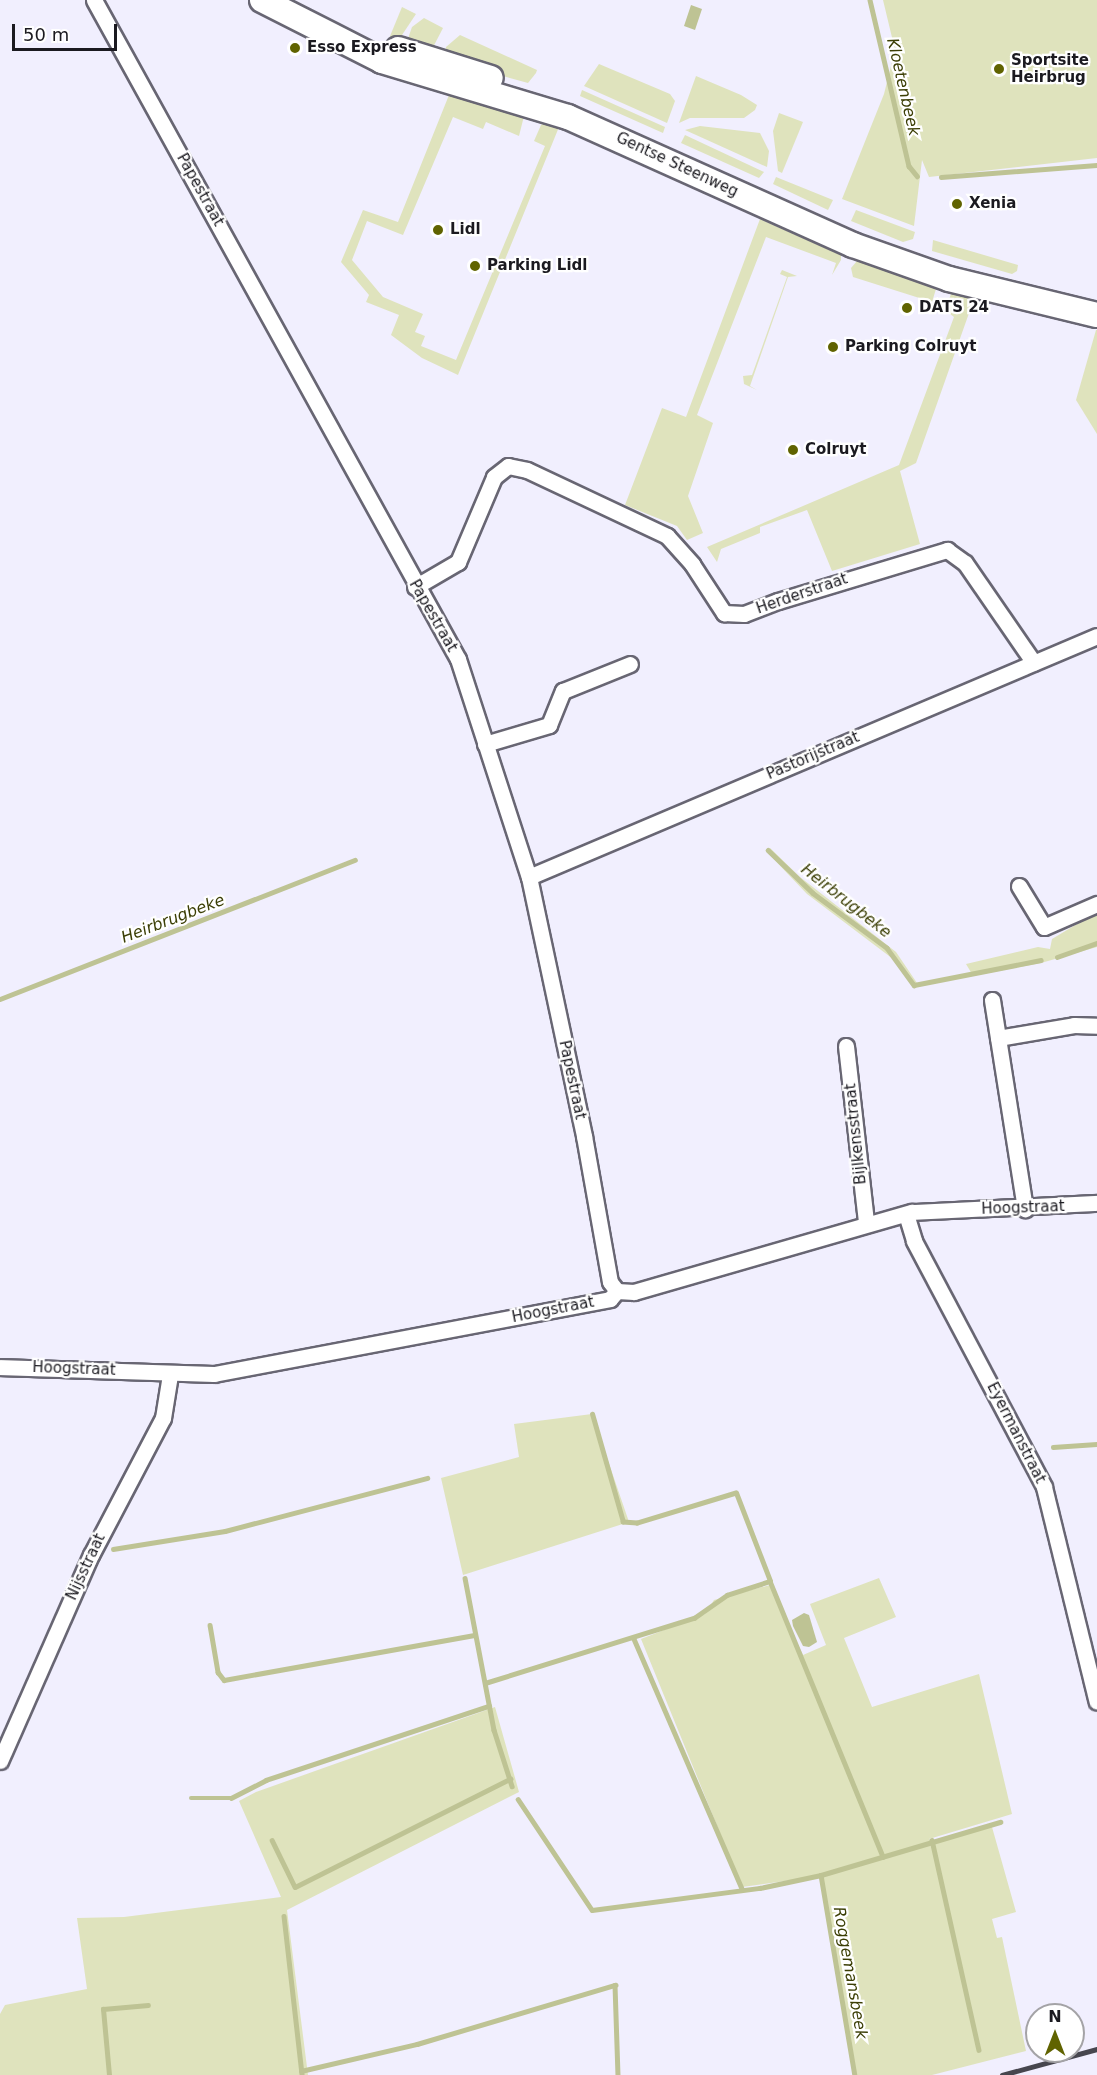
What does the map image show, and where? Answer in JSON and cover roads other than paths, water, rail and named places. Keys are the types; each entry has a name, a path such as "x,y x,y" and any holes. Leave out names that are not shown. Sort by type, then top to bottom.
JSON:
{"main road":[{"name":"Gentse Steenweg","path":"262,0 382,61 568,117 853,245 949,279 1097,315"},
{"name":"Gentse Steenweg","path":"293,0 387,45 550,94 623,123 867,233 934,258 1097,300"}],"street":[{"name":"Papestraat","path":"94,0 344,449 415,587 458,659 529,877 584,1136 610,1282 617,1291"},
{"name":"Herderstraat","path":"415,587 458,562 494,477 508,466 527,470 667,537 692,564 724,613 744,615 778,600 947,549 964,564 1034,663"},
{"name":"Pastorijstraat","path":"529,877 1097,636"},
{"path":"485,744 549,725 563,691 630,664"},
{"path":"1019,886 1044,927 1097,904"},
{"path":"992,1000 1025,1209"},
{"path":"998,1038 1074,1024 1097,1026"},
{"name":"Bijlkensstraat","path":"846,1046 866,1222"},
{"name":"Hoogstraat","path":"0,1367 96,1368 170,1375 214,1374 610,1299 617,1291 633,1292 866,1222 906,1214 1025,1209 1097,1203"},
{"name":"Eyermanstraat","path":"906,1214 914,1241 1044,1487 1091,1654 1097,1702"},
{"name":"Nijsstraat","path":"0,1761 91,1555 163,1418 170,1375"}],"waterway":[{"name":"Kloetenbeek","path":"870,0 909,166 917,176"},
{"name":"Kloetenbeek","path":"941,177 1097,165"},
{"name":"Heirbrugbeke","path":"768,850 813,893 887,948 914,985 1041,960"},
{"name":"Heirbrugbeke","path":"0,999 355,860"},
{"name":"Heirbrugbeke","path":"1057,957 1097,943"},
{"path":"485,1683 694,1618 727,1595 770,1581 736,1493 637,1523 623,1522 592,1414"},
{"path":"1053,1447 1097,1444"},
{"path":"113,1549 225,1531 427,1478"},
{"path":"465,1578 494,1730 512,1786"},
{"path":"770,1581 883,1857"},
{"path":"210,1625 218,1672 224,1680 474,1635"},
{"path":"634,1639 742,1888"},
{"path":"191,1798 231,1798 266,1780 489,1706"},
{"path":"272,1840 295,1887 510,1779"},
{"path":"518,1799 592,1910 760,1888 821,1875 1000,1822"},
{"path":"932,1840 979,2050"},
{"name":"Roggemansbeek","path":"821,1875 855,2075"},
{"path":"284,1916 302,2075"},
{"path":"301,2071 417,2044 615,1985 618,2075"},
{"path":"109,2075 103,2009 148,2005"}],"railway":[{"path":"1002,2075 1097,2049"}],"place":[{"name":"Esso Express","path":"295,48"},
{"name":"Sportsite Heirbrug","path":"999,69"},
{"name":"Xenia","path":"957,204"},
{"name":"Lidl","path":"438,230"},
{"name":"Parking Lidl","path":"475,266"},
{"name":"DATS 24","path":"907,308"},
{"name":"Parking Colruyt","path":"833,347"},
{"name":"Colruyt","path":"793,450"}]}
